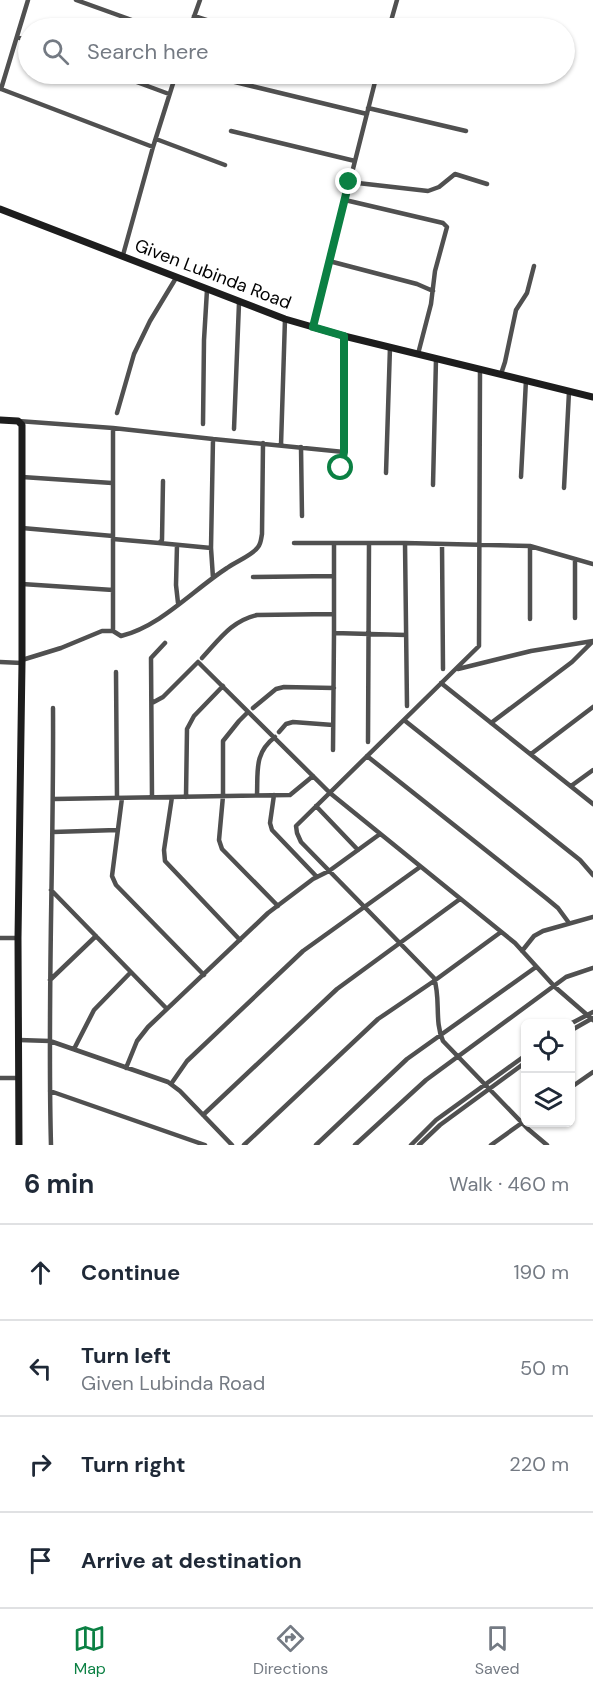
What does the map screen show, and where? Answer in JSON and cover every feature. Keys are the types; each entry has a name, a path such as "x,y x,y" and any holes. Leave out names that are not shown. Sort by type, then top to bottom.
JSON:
{"street":[{"path":"23,18 28,0"},
{"path":"76,0 126,18"},
{"path":"200,0 194,16 200,18"},
{"path":"392,18 397,0"},
{"path":"18,34 0,90 153,147"},
{"path":"142,84 169,94"},
{"path":"123,255 172,84"},
{"path":"243,84 367,114"},
{"path":"313,327 374,84"},
{"path":"368,108 466,131"},
{"path":"231,130 355,161"},
{"path":"156,139 225,165"},
{"path":"349,182 428,191 440,187 455,174 459,174 487,184"},
{"path":"345,200 446,225 446,235 435,271 433,291 418,354"},
{"name":"Given Lubinda Road","path":"0,209 285,319 344,336 593,397"},
{"path":"329,261 417,284 433,291"},
{"path":"501,374 516,310 527,293 534,266"},
{"path":"117,413 134,354 150,321 176,278"},
{"path":"203,424 207,290"},
{"path":"234,429 239,303"},
{"path":"281,445 285,319"},
{"path":"341,468 344,452 344,336"},
{"path":"386,473 390,347"},
{"path":"433,485 436,358"},
{"path":"480,369 479,646 296,826 301,843 434,981 438,995 438,1026 443,1041 521,1118"},
{"path":"521,477 526,380"},
{"path":"564,489 569,392"},
{"path":"0,420 113,428 344,452"},
{"path":"19,1145 18,938 22,662 22,423"},
{"path":"112,629 113,428"},
{"path":"213,439 211,548 213,578"},
{"path":"112,629 121,636 156,620 260,546 263,443"},
{"path":"301,447 302,516"},
{"path":"22,477 112,483"},
{"path":"159,543 162,540 163,481"},
{"path":"22,528 211,548"},
{"path":"294,543 530,546 593,564"},
{"path":"333,750 334,543"},
{"path":"368,742 369,543"},
{"path":"405,543 407,706"},
{"path":"442,544 443,669"},
{"path":"177,545 178,603"},
{"path":"530,546 530,619"},
{"path":"575,560 575,618"},
{"path":"212,561 225,569"},
{"path":"253,577 334,576"},
{"path":"22,584 113,590"},
{"path":"202,658 238,621 249,617 333,614"},
{"path":"0,662 22,662 90,635 112,629"},
{"path":"334,633 406,635"},
{"path":"455,670 531,651 593,640 572,662 491,723"},
{"path":"152,797 152,658 165,643"},
{"path":"152,703 163,697 198,662 251,710 330,793 501,932 555,987 593,1019 575,1028"},
{"path":"116,672 119,798 112,876 116,885 204,975"},
{"path":"441,682 593,804"},
{"path":"186,797 187,729 194,716 223,686"},
{"path":"278,906 219,844 223,796 223,741 239,721 280,688 334,688"},
{"path":"531,754 593,707"},
{"path":"51,1145 53,708"},
{"path":"404,720 580,860 593,875"},
{"path":"279,732 286,724 293,722 333,725"},
{"path":"257,795 259,755 265,745 275,737"},
{"path":"367,756 546,898 558,908 569,924"},
{"path":"571,786 593,770"},
{"path":"54,799 290,795 313,776"},
{"path":"274,795 270,823 272,830 317,877"},
{"path":"172,797 164,850 165,861 240,940"},
{"path":"316,806 358,850"},
{"path":"53,831 117,830"},
{"path":"126,1068 137,1041 167,1009 240,940 278,906 380,834"},
{"path":"171,1084 187,1061 303,951 420,867"},
{"path":"51,890 167,1009"},
{"path":"203,1115 337,989 460,899"},
{"path":"522,951 534,936 543,931 593,917"},
{"path":"244,1145 378,1019 501,932"},
{"path":"50,980 96,936"},
{"path":"0,938 18,938"},
{"path":"316,1145 396,1069 536,967"},
{"path":"356,1145 410,1092 566,977 593,968"},
{"path":"74,1049 94,1010 131,972"},
{"path":"575,1021 593,1012"},
{"path":"19,1040 50,1041 171,1084 232,1145"},
{"path":"419,1145 521,1058"},
{"path":"411,1145 436,1120 521,1065"},
{"path":"575,1085 593,1072"},
{"path":"0,1078 18,1078"},
{"path":"50,1091 205,1145"},
{"path":"491,1145 521,1123"},
{"path":"530,1127 547,1145"}],"route":[{"path":"341,468 344,452 344,336 313,327 349,182"}]}
